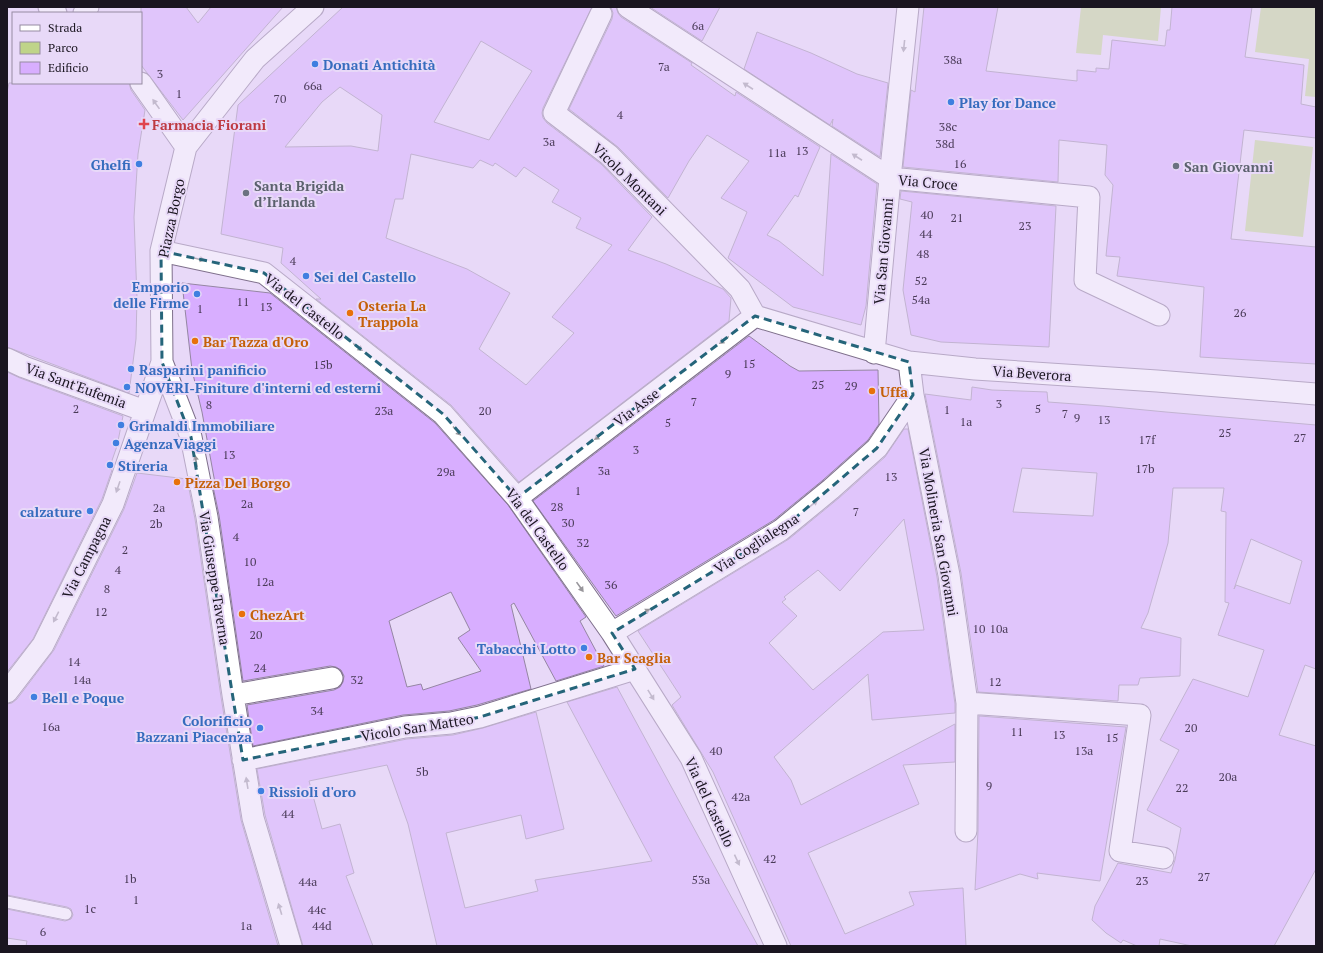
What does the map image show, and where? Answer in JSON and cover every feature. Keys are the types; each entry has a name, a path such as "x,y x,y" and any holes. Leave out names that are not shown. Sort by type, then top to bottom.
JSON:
{"street":[{"path":"142,84 186,147 255,59 313,7"},
{"name":"Via Croce","path":"628,7 890,178 1089,197 1085,280 1159,315"},
{"name":"Via San Giovanni","path":"874,353 908,7"},
{"name":"Vicolo Montani","path":"601,14 554,113 609,155 740,289 755,316"},
{"name":"Piazza Borgo","path":"145,411 162,362 161,251 186,147"},
{"name":"Via del Castello","path":"161,251 264,273 443,414 517,498 612,633 635,669 690,758 776,946"},
{"name":"Via Beverora","path":"755,316 874,353 909,362 975,369 1156,381 1316,394"},
{"name":"Via Asse","path":"517,498 755,316"},
{"name":"Via Sant'Eufemia","path":"7,359 24,367 145,411"},
{"name":"Piazza Borgo","path":"162,362 191,437"},
{"name":"Via Molineria San Giovanni","path":"909,362 913,395 949,575 967,703 966,831"},
{"name":"Via Coglialegna","path":"612,633 781,530 831,489 877,448 913,395"},
{"name":"Via Campagna","path":"7,692 43,644 113,504 145,411"},
{"name":"Via Giuseppe Taverna","path":"191,437 207,517 253,818 291,946"},
{"name":"Vicolo San Matteo","path":"243,760 405,727 451,723 473,718 635,669"},
{"path":"233,695 332,678"},
{"path":"967,703 1140,714 1120,851 1163,858"}],"lane":[{"path":"7,902 66,914"}],"highlighted area":[{"path":"161,251 264,273 443,414 517,498 755,316 909,362 913,395 877,448 781,530 612,633 635,669 480,717 451,723 405,727 243,760 191,437 162,362"}],"green space":[{"path":"1081,7 1161,7 1158,41 1103,35 1101,55 1076,53"},
{"path":"1261,7 1316,7 1316,97 1305,96 1309,59 1255,52"},
{"path":"1255,140 1313,147 1303,237 1245,231"}],"building":[{"path":"141,7 186,7 198,23 211,7 283,7 183,120 142,66"},
{"path":"343,7 592,7 543,108 543,118 547,123 601,164 652,217 628,250 666,264 723,289 731,298 729,321 519,482 451,405 316,299 321,299 281,263 283,248 221,234 238,105","holes":["481,41 532,71 489,140 434,122","340,87 382,115 378,151 351,146 285,147 322,102","411,154 473,168 480,160 493,166 495,163 516,177 524,167 559,190 552,202 581,218 576,228 612,245 552,317 574,333 526,385 479,349 510,293 467,269 386,238 395,199 403,199"]},
{"path":"611,7 616,7 621,17 692,63 691,65 735,96 736,92 820,147 798,197 795,195 767,235 779,241 823,276 831,154 877,184 866,306 861,325 793,307 728,258 747,212 721,198 749,161 707,135 689,161 668,198 618,147 569,109 612,19 613,13"},
{"path":"650,7 720,7 702,41"},
{"path":"924,7 998,7 986,71 1077,81 1077,70 1096,72 1096,68 1109,69 1112,40 1165,46 1167,30 1170,30 1172,7 1252,7 1245,57 1304,65 1301,104 1316,107 1316,138 1244,130 1231,239 1316,247 1316,364 1200,357 1204,287 1117,276 1120,257 1106,256 1113,185 1105,175 1107,145 1059,140 1058,182 903,167 911,90 915,92"},
{"path":"757,32 811,53 857,74 888,83 880,157 832,126 833,119 830,125 744,69"},
{"path":"9,83 129,84 131,90 145,110 138,154 134,217 137,298 136,339 129,393 7,347 7,92"},
{"path":"901,191 1056,206 1049,347 941,342 911,335 903,290 912,202 900,199"},
{"path":"182,283 270,293 435,423 508,505 586,617 580,621 604,666 556,681 514,603 511,605 531,689 477,705 449,711 403,715 253,746 247,705 334,690 340,687 344,676 341,670 330,666 243,681 219,515 212,482 215,483 202,412 192,370","holes":["451,592 470,630 458,638 481,671 423,690 421,684 407,687 389,621"]},
{"path":"749,336 799,371 878,370 879,424 868,440 823,480 774,520 616,616 533,501"},
{"path":"7,372 123,416 117,446 109,469 112,470 102,499 33,639 7,672"},
{"path":"972,387 992,390 1047,392 1048,402 1316,425 1316,669 1305,665 1279,735 1316,746 1316,869 1274,946 1192,946 1160,939 1159,946 1137,946 1123,940 1121,943 1106,933 1092,920 1095,906 1118,863 1171,873 1181,828 1147,810 1179,750 1160,740 1193,679 1248,697 1264,650 1218,635 1229,603 1225,602 1226,512 1221,511 1224,488 1173,488 1168,543 1148,613 1141,628 1181,638 1180,676 1140,678 1138,685 1119,685 1118,701 978,692 961,573 925,394 971,400","holes":["1022,468 1097,473 1093,516 1013,512","1251,539 1302,561 1290,604 1236,585 1234,589"]},
{"path":"904,429 908,429 937,577 955,713 872,720 868,674 774,757 791,780 801,805 955,724 955,762 903,765 919,804 808,853 845,934 914,905 909,892 963,888 966,946 791,946 713,772 672,705 681,697 638,631 789,539 839,498 885,457","holes":["904,519 924,630 883,632 813,690 769,643 797,616 782,602 786,599 784,597 818,570 840,591"]},
{"path":"137,473 187,479 195,519 241,820 278,946 26,946 27,941 7,938 7,909 65,921 71,919 73,915 71,909 67,907 7,895 7,704 12,703 17,699 54,650 124,509"},
{"path":"617,687 758,946 437,946 408,824 387,765 309,781 322,829 340,824 354,873 346,876 373,946 303,946 265,815 257,769 407,739 453,735 483,728 536,712 564,829 526,839 521,815 446,833 465,908 538,891 535,880 652,861 567,702"},
{"path":"979,716 1126,727 1100,881 1037,873 1038,879 1020,874 975,890 978,831"}],"place":[{"name":"Donati Antichità","path":"315,64"},
{"name":"Play for Dance","path":"951,102"},
{"name":"Farmacia Fiorani","path":"144,124"},
{"name":"Ghelfi","path":"139,164"},
{"name":"San Giovanni","path":"1176,166"},
{"name":"Santa Brigida d’Irlanda","path":"246,193"},
{"name":"Sei del Castello","path":"306,276"},
{"name":"Emporio delle Firme","path":"197,294"},
{"name":"Osteria La Trappola","path":"350,313"},
{"name":"Bar Tazza d'Oro","path":"195,341"},
{"name":"Rasparini panificio","path":"131,369"},
{"name":"NOVERI-Finiture d'interni ed esterni","path":"127,387"},
{"name":"Uffa","path":"872,391"},
{"name":"Grimaldi Immobiliare","path":"121,425"},
{"name":"AgenzaViaggi","path":"116,443"},
{"name":"Stireria","path":"110,465"},
{"name":"Pizza Del Borgo","path":"177,482"},
{"name":"calzature","path":"90,511"},
{"name":"ChezArt","path":"242,614"},
{"name":"Tabacchi Lotto","path":"584,648"},
{"name":"Bar Scaglia","path":"589,657"},
{"name":"Bell e Poque","path":"34,697"},
{"name":"Colorificio Bazzani Piacenza","path":"260,728"},
{"name":"Rissioli d'oro","path":"261,791"}]}
